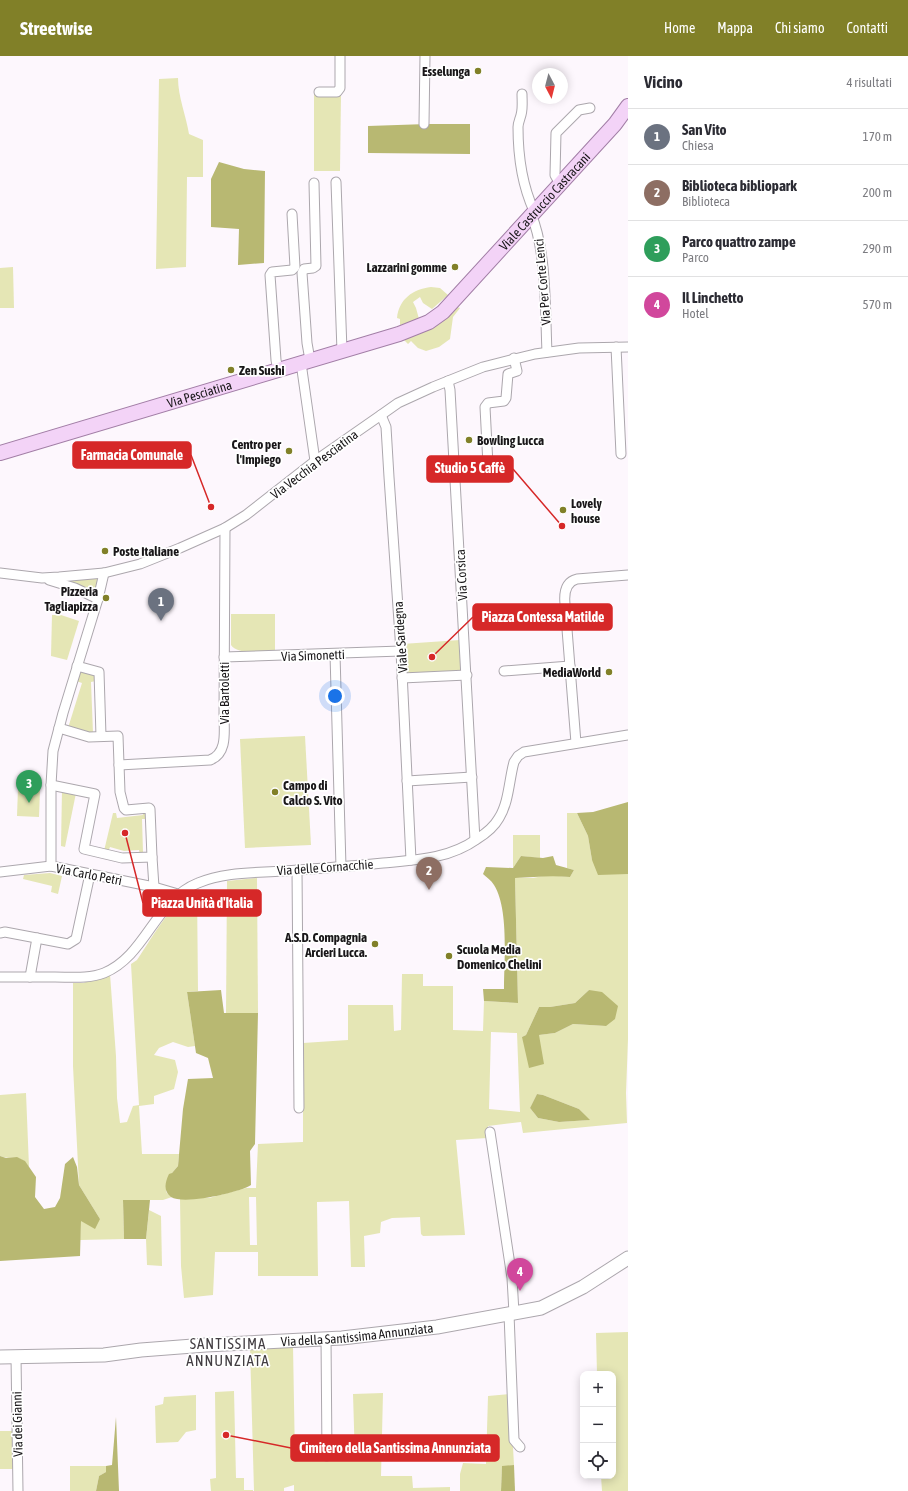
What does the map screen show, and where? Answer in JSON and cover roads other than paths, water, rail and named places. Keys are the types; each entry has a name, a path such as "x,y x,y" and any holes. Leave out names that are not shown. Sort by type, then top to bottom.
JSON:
{"main road":[{"name":"Viale Castruccio Castracani","path":"458,295 616,124 628,106"},
{"name":"Via Pesciatina","path":"0,453 399,334 425,324 443,312 458,295"}],"street":[{"path":"319,92 337,92 340,88 340,56"},
{"path":"424,124 425,56"},
{"name":"Via Per Corte Lenci","path":"522,94 521,115 518,125 521,170 528,199 538,229 543,268 547,352"},
{"path":"560,184 555,175 556,133 579,110 590,108"},
{"path":"336,182 342,351"},
{"path":"314,183 316,266 314,268 304,269 302,273 306,343 305,362 315,461"},
{"path":"278,370 270,275 272,272 292,270 295,267 292,214"},
{"path":"616,347 621,454"},
{"name":"Via Vecchia Pesciatina","path":"0,573 42,578 104,573 140,564 225,528 246,515 315,461 398,403 483,367 514,358 579,348 628,347"},
{"path":"488,465 486,406 488,403 504,401 506,398 508,374 517,372 514,358"},
{"name":"Via Corsica","path":"448,381 450,390 476,840"},
{"name":"Viale Sardegna","path":"381,415 386,427 401,651 411,860"},
{"name":"Via Bartoletti","path":"119,765 210,760 216,758 222,749 224,743 225,528"},
{"path":"51,866 51,785 53,751 98,599 104,573"},
{"path":"576,743 564,595 572,580 628,575"},
{"path":"42,578 75,588 98,599"},
{"name":"Via Simonetti","path":"224,657 401,651"},
{"path":"335,654 341,867"},
{"path":"77,666 99,672 101,736"},
{"path":"504,671 570,666"},
{"path":"402,678 467,675"},
{"path":"59,728 89,736 118,736 120,792 124,808 126,810 150,808 154,887"},
{"name":"Via delle Cornacchie","path":"0,977 83,977 104,973 117,966 130,955 164,908 178,894 198,883 223,876 411,860 441,856 466,848 491,829 499,818 504,807 514,762 518,756 531,750 628,735"},
{"path":"407,781 472,777"},
{"path":"51,785 95,794 84,849 122,858 152,857"},
{"name":"Via Carlo Petri","path":"0,872 51,866 154,887 178,894"},
{"path":"297,870 299,1108"},
{"path":"0,933 5,932 68,944 76,939 90,874"},
{"path":"30,977 37,938"},
{"path":"490,1132 512,1278 514,1440 520,1447"},
{"name":"Via della Santissima Annunziata","path":"0,1358 104,1354 206,1345 342,1338 437,1327 541,1308 583,1287 628,1258"},
{"path":"326,1338 327,1456"},
{"name":"Via dei Gianni","path":"16,1357 18,1491"}],"place":[{"name":"Esselunga","path":"478,71"},
{"name":"Lazzarini gomme","path":"455,267"},
{"name":"Zen Sushi","path":"231,370"},
{"name":"Bowling Lucca","path":"469,440"},
{"name":"Centro per l'Impiego","path":"289,451"},
{"name":"Farmacia Comunale","path":"211,507"},
{"name":"Lovely house","path":"563,510"},
{"name":"Studio 5 Caffè","path":"562,526"},
{"name":"Poste Italiane","path":"105,551"},
{"name":"Pizzeria Tagliapizza","path":"106,598"},
{"name":"San Vito","path":"161,621"},
{"name":"Piazza Contessa Matilde","path":"432,657"},
{"name":"MediaWorld","path":"609,672"},
{"name":"Campo di Calcio S. Vito","path":"275,792"},
{"name":"Parco quattro zampe","path":"29,803"},
{"name":"Piazza Unità d'Italia","path":"125,833"},
{"name":"Biblioteca bibliopark","path":"429,890"},
{"name":"A.S.D. Compagnia Arcieri Lucca.","path":"375,944"},
{"name":"Scuola Media Domenico Chelini","path":"449,956"},
{"name":"Il Linchetto","path":"520,1291"},
{"name":"Cimitero della Santissima Annunziata","path":"226,1435"}],"district":[{"name":"SANTISSIMA ANNUNZIATA","path":"228,1352"}]}
